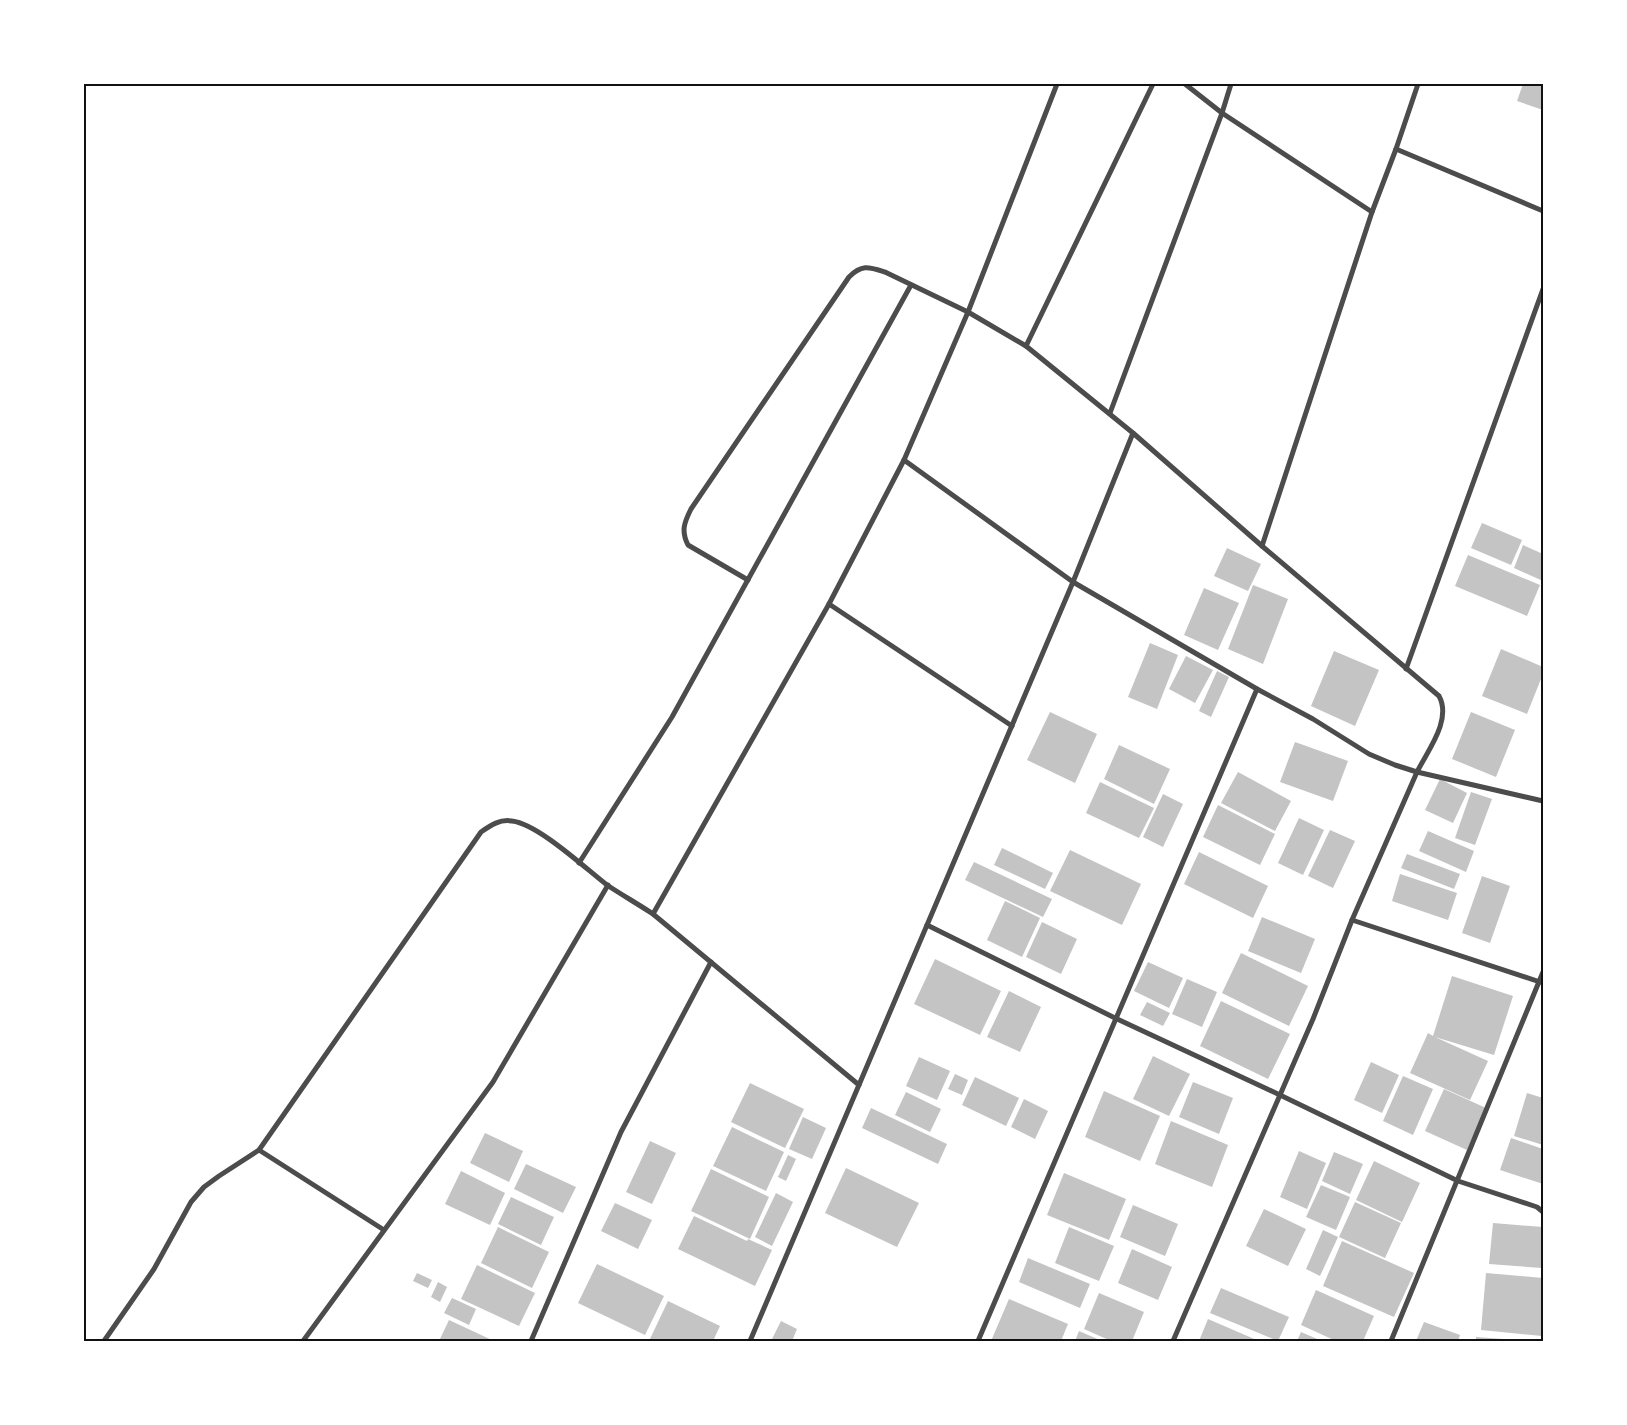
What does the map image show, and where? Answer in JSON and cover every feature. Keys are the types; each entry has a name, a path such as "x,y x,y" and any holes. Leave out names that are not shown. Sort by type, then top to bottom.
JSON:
{"street":[{"path":"653,914 829,604 904,460 968,312 1057,84"},
{"path":"1026,346 1152,84"},
{"path":"1185,84 1222,114 1372,212"},
{"path":"1110,413 1232,84"},
{"path":"1262,546 1372,212 1418,84"},
{"path":"1396,149 1543,210"},
{"path":"748,580 688,545 683,535 684,524 691,509 843,285 855,271 863,267 872,268 885,272 968,312 1026,346 1110,413 1262,546 1439,696 1443,704 1444,713 1442,724 1417,772 1352,920 1313,1019 1172,1341"},
{"path":"579,863 672,717 911,285"},
{"path":"1406,668 1543,289"},
{"path":"750,1341 1073,582 1133,433"},
{"path":"904,460 1073,582 1257,689 1313,719 1369,754 1417,772 1543,801"},
{"path":"829,604 1012,726"},
{"path":"978,1341 1257,689"},
{"path":"104,1341 154,1269 191,1202 204,1187 218,1176 259,1150 481,832 502,820 531,826 608,885 653,914 859,1085"},
{"path":"302,1341 492,1082 608,885"},
{"path":"1352,920 1541,983"},
{"path":"927,925 1115,1018 1280,1094 1458,1181 1537,1207 1543,1212"},
{"path":"531,1341 620,1132 710,962"},
{"path":"1391,1341 1541,983 1543,972"},
{"path":"259,1150 384,1230"}],"building":[{"path":"1523,84 1543,84 1543,110 1517,101"},
{"path":"1482,523 1522,540 1511,565 1471,548"},
{"path":"1523,545 1543,554 1543,581 1514,568"},
{"path":"1227,548 1261,564 1248,591 1214,576"},
{"path":"1468,555 1540,585 1527,616 1455,586"},
{"path":"1253,585 1288,599 1263,664 1228,649"},
{"path":"1204,588 1239,603 1218,650 1184,635"},
{"path":"1150,643 1178,655 1157,709 1128,697"},
{"path":"1501,649 1543,667 1543,674 1527,714 1482,696"},
{"path":"1334,651 1379,670 1355,726 1311,706"},
{"path":"1186,656 1213,670 1195,703 1169,689"},
{"path":"1217,671 1229,677 1211,717 1199,711"},
{"path":"1050,712 1097,734 1075,783 1027,760"},
{"path":"1471,712 1515,730 1496,777 1452,759"},
{"path":"1295,742 1348,761 1333,801 1280,782"},
{"path":"1119,745 1170,769 1154,804 1104,779"},
{"path":"1238,772 1291,801 1275,831 1221,803"},
{"path":"1440,779 1467,793 1453,823 1425,810"},
{"path":"1100,782 1154,808 1139,838 1086,813"},
{"path":"1471,792 1492,799 1475,845 1455,838"},
{"path":"1163,794 1183,804 1163,847 1143,837"},
{"path":"1218,805 1275,834 1260,865 1203,837"},
{"path":"1299,818 1324,830 1303,875 1278,863"},
{"path":"1330,830 1355,841 1333,888 1308,876"},
{"path":"1428,831 1474,851 1466,872 1419,851"},
{"path":"1002,848 1053,873 1045,889 994,865"},
{"path":"1070,850 1141,884 1122,925 1050,891"},
{"path":"1199,852 1268,886 1253,918 1184,884"},
{"path":"1407,854 1460,874 1454,889 1401,868"},
{"path":"974,862 1052,899 1043,917 965,880"},
{"path":"1400,874 1457,893 1448,920 1392,901"},
{"path":"1482,876 1510,886 1490,943 1462,933"},
{"path":"1005,901 1040,918 1022,957 987,940"},
{"path":"1262,917 1315,939 1301,973 1248,951"},
{"path":"1042,922 1077,939 1061,974 1026,957"},
{"path":"1241,953 1308,986 1289,1026 1222,993"},
{"path":"935,959 1001,991 980,1035 914,1004"},
{"path":"1148,962 1183,978 1169,1008 1134,991"},
{"path":"1452,976 1513,996 1494,1055 1435,1037 1488,1061 1470,1100 1410,1073 1428,1033 1433,1036"},
{"path":"1187,979 1217,992 1202,1027 1172,1014"},
{"path":"1009,991 1041,1007 1020,1052 987,1037"},
{"path":"1221,1001 1290,1034 1268,1079 1200,1046"},
{"path":"1147,1002 1170,1013 1163,1026 1140,1015"},
{"path":"1153,1056 1190,1074 1169,1116 1133,1099"},
{"path":"919,1057 950,1071 937,1100 906,1086"},
{"path":"1371,1062 1399,1075 1382,1113 1354,1100"},
{"path":"955,1074 968,1080 962,1095 948,1089"},
{"path":"1403,1076 1433,1089 1413,1135 1383,1121"},
{"path":"975,1077 1019,1098 1006,1126 962,1105"},
{"path":"1193,1082 1233,1098 1219,1134 1179,1117"},
{"path":"750,1083 804,1109 785,1148 731,1122"},
{"path":"1444,1089 1486,1108 1467,1150 1425,1131"},
{"path":"1104,1091 1160,1116 1140,1161 1085,1137"},
{"path":"906,1092 941,1109 930,1132 895,1115"},
{"path":"1527,1093 1543,1098 1543,1145 1514,1136"},
{"path":"1024,1099 1048,1111 1035,1139 1011,1127"},
{"path":"871,1108 947,1144 938,1164 862,1128"},
{"path":"803,1117 826,1128 812,1159 789,1149"},
{"path":"1171,1121 1228,1145 1212,1187 1155,1164"},
{"path":"732,1127 784,1152 766,1191 713,1166"},
{"path":"485,1133 523,1151 509,1182 470,1163"},
{"path":"1511,1138 1543,1149 1543,1184 1500,1170"},
{"path":"650,1141 676,1153 652,1204 626,1192"},
{"path":"1299,1151 1326,1163 1307,1209 1280,1197"},
{"path":"1334,1152 1363,1164 1350,1194 1322,1181"},
{"path":"788,1155 796,1159 786,1181 778,1177"},
{"path":"1374,1161 1420,1183 1402,1222 1356,1200"},
{"path":"526,1164 576,1187 563,1213 514,1189"},
{"path":"846,1168 919,1203 897,1247 825,1213"},
{"path":"711,1169 769,1197 750,1239 691,1211"},
{"path":"461,1171 505,1193 490,1225 445,1204"},
{"path":"1064,1173 1126,1199 1109,1240 1047,1215"},
{"path":"1321,1185 1350,1197 1336,1230 1306,1217"},
{"path":"776,1193 793,1202 772,1246 755,1237"},
{"path":"511,1197 554,1217 541,1245 498,1224"},
{"path":"1355,1202 1401,1223 1385,1258 1339,1237"},
{"path":"615,1203 652,1220 638,1249 601,1231"},
{"path":"1133,1205 1178,1224 1165,1256 1120,1237"},
{"path":"1264,1209 1306,1229 1288,1266 1246,1246"},
{"path":"694,1216 747,1241 748,1239 772,1250 755,1286 678,1249"},
{"path":"1493,1223 1543,1227 1542,1268 1489,1264"},
{"path":"498,1227 549,1252 532,1288 481,1263"},
{"path":"1069,1227 1114,1246 1099,1281 1055,1263"},
{"path":"1323,1230 1338,1237 1320,1276 1306,1269"},
{"path":"1342,1241 1414,1273 1394,1317 1323,1286"},
{"path":"1132,1249 1172,1267 1158,1300 1118,1283"},
{"path":"1028,1258 1090,1284 1080,1308 1019,1282"},
{"path":"597,1264 664,1296 645,1335 578,1303"},
{"path":"477,1265 535,1293 519,1326 461,1299"},
{"path":"417,1273 432,1280 428,1288 413,1281"},
{"path":"1486,1273 1543,1278 1542,1336 1481,1330"},
{"path":"438,1282 447,1287 440,1302 431,1297"},
{"path":"1221,1288 1289,1317 1278,1341 1210,1313"},
{"path":"1316,1290 1374,1316 1363,1341 1336,1341 1301,1325"},
{"path":"1099,1293 1144,1312 1132,1341 1111,1341 1084,1329"},
{"path":"452,1298 476,1309 469,1325 444,1313"},
{"path":"1009,1299 1068,1324 1061,1341 991,1341"},
{"path":"668,1301 720,1326 713,1341 649,1341"},
{"path":"1208,1319 1259,1341 1199,1341"},
{"path":"449,1320 494,1341 439,1341"},
{"path":"781,1321 797,1329 792,1341 771,1341"},
{"path":"1424,1322 1460,1335 1458,1341 1416,1341"},
{"path":"1079,1331 1102,1341 1075,1341"},
{"path":"1301,1332 1322,1341 1297,1341"},
{"path":"1476,1337 1517,1340 1517,1341 1476,1341"}]}
